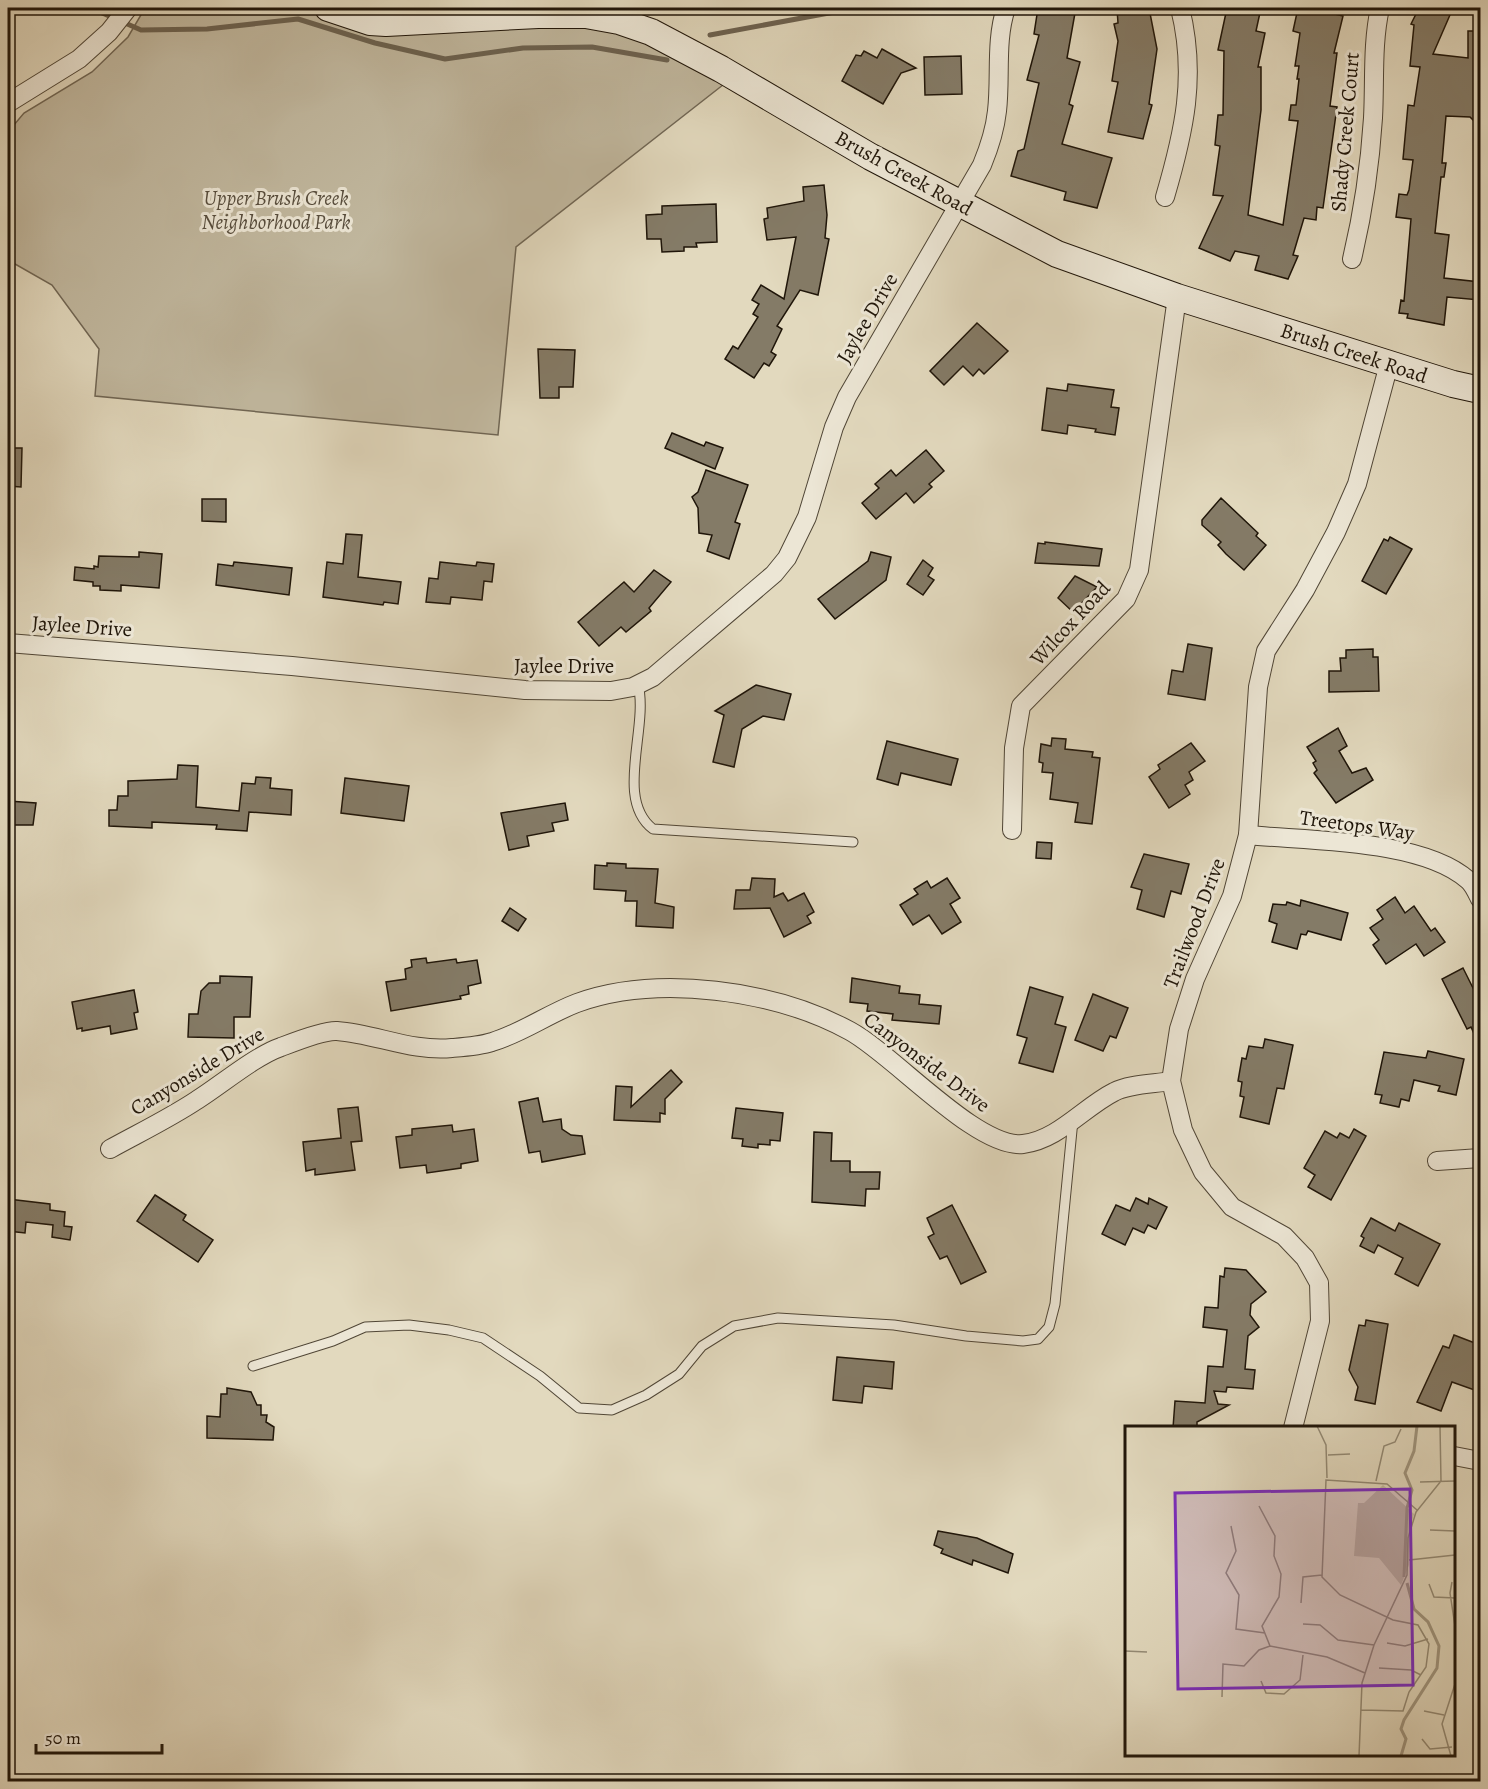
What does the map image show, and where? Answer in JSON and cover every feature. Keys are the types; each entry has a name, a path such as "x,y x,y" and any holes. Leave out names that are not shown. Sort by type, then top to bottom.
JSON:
{"street":[{"path":"8,103 22,92 73,64 109,32 128,8"},
{"name":"Brush Creek Road","path":"328,8 370,22 386,23 538,11 586,15 619,21 672,41 813,124 960,204 1084,266 1389,364 1480,390"},
{"name":"Jaylee Drive","path":"8,643 292,666 503,688 604,691 639,684 664,669 774,574 787,558 807,517 834,427 847,397 982,165 995,128 1001,35 1006,8"},
{"path":"1166,197 1187,113 1188,58 1180,8"},
{"name":"Shady Creek Court","path":"1352,259 1359,228 1371,141 1375,39 1380,8"},
{"name":"Wilcox Road","path":"1012,830 1014,748 1021,706 1126,599 1139,570 1177,297"},
{"name":"Trailwood Drive","path":"1294,1426 1320,1321 1319,1283 1305,1258 1284,1236 1232,1207 1203,1172 1183,1131 1171,1082 1182,1019 1204,957 1232,897 1248,835 1258,687 1266,651 1305,590 1336,532 1357,484 1389,364"},
{"name":"Treetops Way","path":"1248,835 1394,849 1435,861 1452,870 1468,880 1480,899"},
{"name":"Canyonside Drive","path":"110,1149 193,1103 278,1047 334,1030 404,1046 447,1048 490,1043 577,1004 630,989 699,989 751,997 804,1011 850,1031 892,1060 988,1137 1022,1144 1050,1136 1074,1117 1116,1090 1171,1082"},
{"path":"1437,1161 1480,1158"},
{"path":"1455,1456 1480,1461"}],"lane":[{"path":"639,684 642,717 634,803 641,817 653,829 853,842"},
{"path":"253,1365 333,1341 365,1327 409,1325 449,1330 483,1338 540,1376 579,1408 612,1410 646,1395 679,1374 702,1346 735,1326 777,1318 894,1325 966,1336 1023,1341 1038,1339 1049,1327 1055,1304 1074,1117"}],"green space":[{"name":"Upper Brush Creek Neighborhood Park","path":"145,8 314,8 333,16 579,19 615,26 728,81 516,247 498,435 95,396 99,349 52,285 8,260 8,132 24,113 92,72 128,37"}],"building":[{"path":"1038,8 1058,8 1058,10 1075,13 1067,58 1080,62 1069,104 1073,106 1062,144 1112,158 1097,208 1064,200 1066,192 1011,176 1018,151 1024,149 1039,83 1027,80 1039,35 1034,34"},
{"path":"1149,8 1157,49 1149,104 1152,105 1143,139 1108,132 1118,82 1112,81 1118,41 1114,24 1118,23 1117,9"},
{"path":"1227,8 1261,8 1256,31 1265,33 1258,67 1261,67 1261,110 1248,215 1283,225 1298,121 1289,120 1291,105 1296,105 1299,79 1297,79 1299,66 1295,66 1300,33 1293,31 1298,8 1331,8 1330,13 1343,16 1334,53 1337,53 1330,106 1337,107 1323,208 1317,207 1316,220 1304,218 1293,255 1298,256 1288,279 1255,270 1259,256 1235,251 1230,261 1199,248 1223,196 1213,195 1220,146 1215,145 1218,115 1223,115 1224,51 1218,50"},
{"path":"1419,8 1453,8 1433,54 1468,58 1468,31 1480,31 1480,127 1470,117 1446,116 1442,163 1446,163 1444,177 1441,177 1435,233 1449,235 1444,278 1480,282 1480,300 1447,297 1444,325 1407,318 1408,314 1399,313 1401,300 1404,301 1411,219 1396,217 1399,194 1407,195 1409,190 1413,160 1403,159 1408,105 1414,106 1420,67 1410,66 1414,25 1411,24"},
{"path":"882,49 916,68 901,73 883,104 842,81 856,55 861,56 864,51 877,58"},
{"path":"961,56 962,94 925,95 924,57"},
{"path":"824,185 827,215 825,238 829,239 818,295 800,290 777,326 782,329 771,352 776,355 769,366 764,363 754,378 725,359 733,346 738,349 758,317 753,314 759,304 752,300 761,285 784,299 796,237 767,240 764,219 768,218 767,208 804,201 803,187"},
{"path":"716,204 717,242 696,243 697,247 684,247 684,251 662,252 661,239 647,239 646,215 662,214 662,206"},
{"path":"977,323 1008,351 984,374 979,369 973,376 963,366 944,385 930,371"},
{"path":"538,349 575,350 573,387 559,387 559,398 540,398"},
{"path":"1068,384 1114,390 1111,407 1119,408 1115,435 1095,432 1096,429 1068,425 1067,434 1042,430 1047,388 1067,391"},
{"path":"672,433 704,446 706,442 723,448 715,469 665,448"},
{"path":"8,448 22,448 21,487 8,486"},
{"path":"926,450 944,471 929,484 932,487 914,503 906,493 876,519 862,503 879,488 875,484 891,470 896,476"},
{"path":"706,470 748,485 735,522 740,524 729,559 707,551 712,535 699,533 698,508 692,497 698,492"},
{"path":"1221,498 1258,533 1256,536 1266,545 1244,570 1218,545 1221,542 1202,525 1202,520"},
{"path":"202,499 226,499 226,522 202,521"},
{"path":"346,534 362,535 358,577 401,582 398,604 384,602 383,605 323,597 327,562 343,564"},
{"path":"1390,537 1412,549 1386,594 1362,581 1384,539 1388,541"},
{"path":"1045,542 1102,549 1099,566 1035,563 1038,543 1045,544"},
{"path":"139,552 162,554 159,588 121,585 121,591 100,590 100,586 93,586 93,582 74,580 75,567 94,569 94,566 98,567 99,556 139,557"},
{"path":"871,552 891,557 886,580 835,619 818,599 868,561"},
{"path":"923,560 933,568 928,576 934,580 923,595 907,584"},
{"path":"234,562 292,568 289,595 216,585 218,564 233,566"},
{"path":"440,562 476,566 477,562 494,564 492,582 484,581 482,600 451,597 450,604 426,602 429,578 438,579"},
{"path":"654,570 671,582 649,608 651,611 626,632 621,627 599,646 578,622 624,582 634,592"},
{"path":"1075,576 1097,587 1073,612 1058,598"},
{"path":"1188,644 1212,648 1205,700 1168,694 1172,670 1183,672"},
{"path":"1373,649 1373,657 1378,657 1379,691 1329,692 1329,671 1341,671 1340,658 1346,658 1346,650"},
{"path":"756,685 791,694 784,720 763,716 742,729 734,767 713,762 724,715 715,711"},
{"path":"1338,728 1347,746 1339,751 1352,773 1366,768 1373,780 1336,803 1314,773 1317,770 1313,763 1316,761 1307,747"},
{"path":"1052,738 1066,739 1065,749 1093,752 1092,757 1100,758 1092,824 1075,822 1078,803 1050,799 1053,773 1042,772 1043,763 1039,762 1041,744 1051,746"},
{"path":"887,741 958,759 951,785 901,773 898,785 877,779"},
{"path":"1191,743 1205,761 1189,772 1193,780 1185,785 1190,794 1169,808 1149,777 1160,769 1158,765"},
{"path":"178,765 198,766 196,807 239,811 242,783 255,784 256,777 271,778 270,788 292,790 291,815 249,812 247,831 216,829 217,825 152,822 152,828 109,826 109,810 117,810 118,796 128,796 128,781 177,779"},
{"path":"345,778 409,786 404,821 341,813"},
{"path":"8,801 36,803 33,825 8,825"},
{"path":"565,803 568,820 552,823 554,831 527,836 529,846 509,850 501,813"},
{"path":"1037,842 1052,843 1051,859 1036,858"},
{"path":"1144,854 1189,864 1181,894 1171,891 1164,917 1137,909 1142,890 1131,887"},
{"path":"607,863 626,864 626,868 658,869 655,903 674,907 673,928 636,926 637,901 625,901 626,891 594,889 595,865 607,866"},
{"path":"752,878 775,879 774,897 783,893 788,901 804,893 814,912 807,916 811,923 784,937 770,908 734,909 736,890 750,890"},
{"path":"947,878 960,898 950,904 961,922 942,934 929,915 913,925 900,905 918,894 914,889 927,881 931,888"},
{"path":"1395,897 1405,913 1414,906 1431,931 1435,928 1445,942 1424,956 1416,944 1386,964 1373,945 1379,940 1370,928 1383,919 1377,910"},
{"path":"1301,900 1348,913 1341,940 1308,931 1306,935 1301,934 1297,949 1272,942 1277,924 1269,921 1273,904 1286,905 1287,902 1300,906"},
{"path":"510,908 526,919 518,931 502,921"},
{"path":"426,958 427,963 456,959 457,963 477,960 481,983 468,986 469,994 460,996 461,999 391,1011 386,982 406,979 405,969 412,967 411,960"},
{"path":"1463,968 1476,994 1480,992 1480,1047 1471,1027 1467,1029 1442,979"},
{"path":"220,976 252,977 250,1017 234,1017 234,1038 188,1037 189,1014 198,1014 201,991 209,983 220,983"},
{"path":"852,978 900,986 899,993 920,995 919,1004 941,1006 939,1024 892,1020 893,1014 867,1011 868,1004 850,1002"},
{"path":"1030,987 1063,997 1055,1024 1066,1027 1053,1072 1019,1063 1027,1038 1017,1035"},
{"path":"134,990 138,1012 134,1013 137,1029 111,1034 110,1026 82,1031 82,1028 77,1029 72,1002"},
{"path":"1093,994 1128,1008 1116,1038 1110,1036 1103,1051 1075,1040"},
{"path":"1265,1039 1293,1045 1284,1089 1277,1088 1269,1124 1240,1117 1244,1097 1240,1096 1242,1082 1238,1081 1242,1058 1246,1059 1249,1046 1263,1048"},
{"path":"1428,1051 1464,1059 1456,1095 1438,1091 1440,1086 1414,1080 1409,1101 1401,1099 1399,1107 1380,1103 1382,1095 1375,1094 1384,1052 1426,1058"},
{"path":"671,1070 682,1082 665,1099 665,1114 660,1113 660,1122 614,1120 616,1086 632,1087 631,1107"},
{"path":"538,1098 543,1122 561,1119 562,1129 571,1135 582,1136 585,1154 542,1162 540,1151 529,1153 519,1102"},
{"path":"358,1107 362,1141 351,1142 355,1170 315,1175 315,1169 306,1171 303,1142 341,1138 338,1109"},
{"path":"736,1108 783,1113 780,1141 770,1140 770,1145 758,1144 758,1148 742,1146 743,1139 732,1138"},
{"path":"452,1125 453,1132 474,1129 478,1161 461,1164 461,1168 427,1173 426,1165 400,1168 396,1137 412,1135 412,1129"},
{"path":"1354,1129 1366,1136 1331,1200 1308,1187 1315,1175 1304,1168 1325,1131 1337,1138 1340,1133 1349,1138"},
{"path":"814,1132 832,1133 831,1161 850,1161 850,1172 880,1172 879,1189 866,1189 865,1206 812,1202"},
{"path":"155,1195 186,1215 183,1220 213,1240 198,1262 137,1221"},
{"path":"1136,1198 1148,1204 1149,1198 1167,1207 1156,1229 1148,1225 1144,1233 1133,1228 1125,1245 1102,1234 1116,1205 1130,1211"},
{"path":"8,1199 50,1204 50,1210 65,1212 64,1226 72,1227 70,1240 52,1237 53,1225 26,1222 25,1233 8,1231"},
{"path":"952,1205 986,1272 961,1284 947,1256 940,1259 928,1237 934,1234 927,1218"},
{"path":"1371,1218 1395,1231 1399,1223 1440,1244 1418,1286 1395,1274 1403,1258 1378,1245 1374,1253 1360,1246 1364,1238 1361,1236"},
{"path":"1225,1268 1246,1270 1266,1292 1251,1304 1250,1315 1259,1327 1248,1336 1245,1369 1255,1370 1253,1389 1227,1387 1226,1392 1214,1391 1218,1404 1229,1405 1197,1422 1197,1426 1173,1426 1175,1401 1205,1403 1208,1366 1223,1367 1227,1330 1203,1327 1205,1307 1218,1308 1220,1276 1224,1277"},
{"path":"1366,1320 1388,1324 1375,1404 1355,1400 1358,1387 1349,1370 1359,1325 1365,1326"},
{"path":"1454,1335 1480,1345 1475,1361 1480,1363 1480,1392 1452,1382 1441,1411 1417,1402 1443,1346 1449,1348"},
{"path":"837,1357 894,1362 892,1389 864,1386 862,1403 833,1400"},
{"path":"227,1388 251,1392 257,1405 261,1405 261,1415 267,1415 266,1422 274,1427 273,1440 207,1438 207,1416 220,1417 221,1394 227,1394"},
{"path":"938,1531 977,1538 1013,1554 1008,1573 973,1560 972,1565 941,1553 943,1549 934,1545"}],"waterway":[{"path":"91,8 141,30 207,29 298,19 375,43 445,59 523,48 592,47 667,60"},
{"path":"710,35 856,8"}]}
